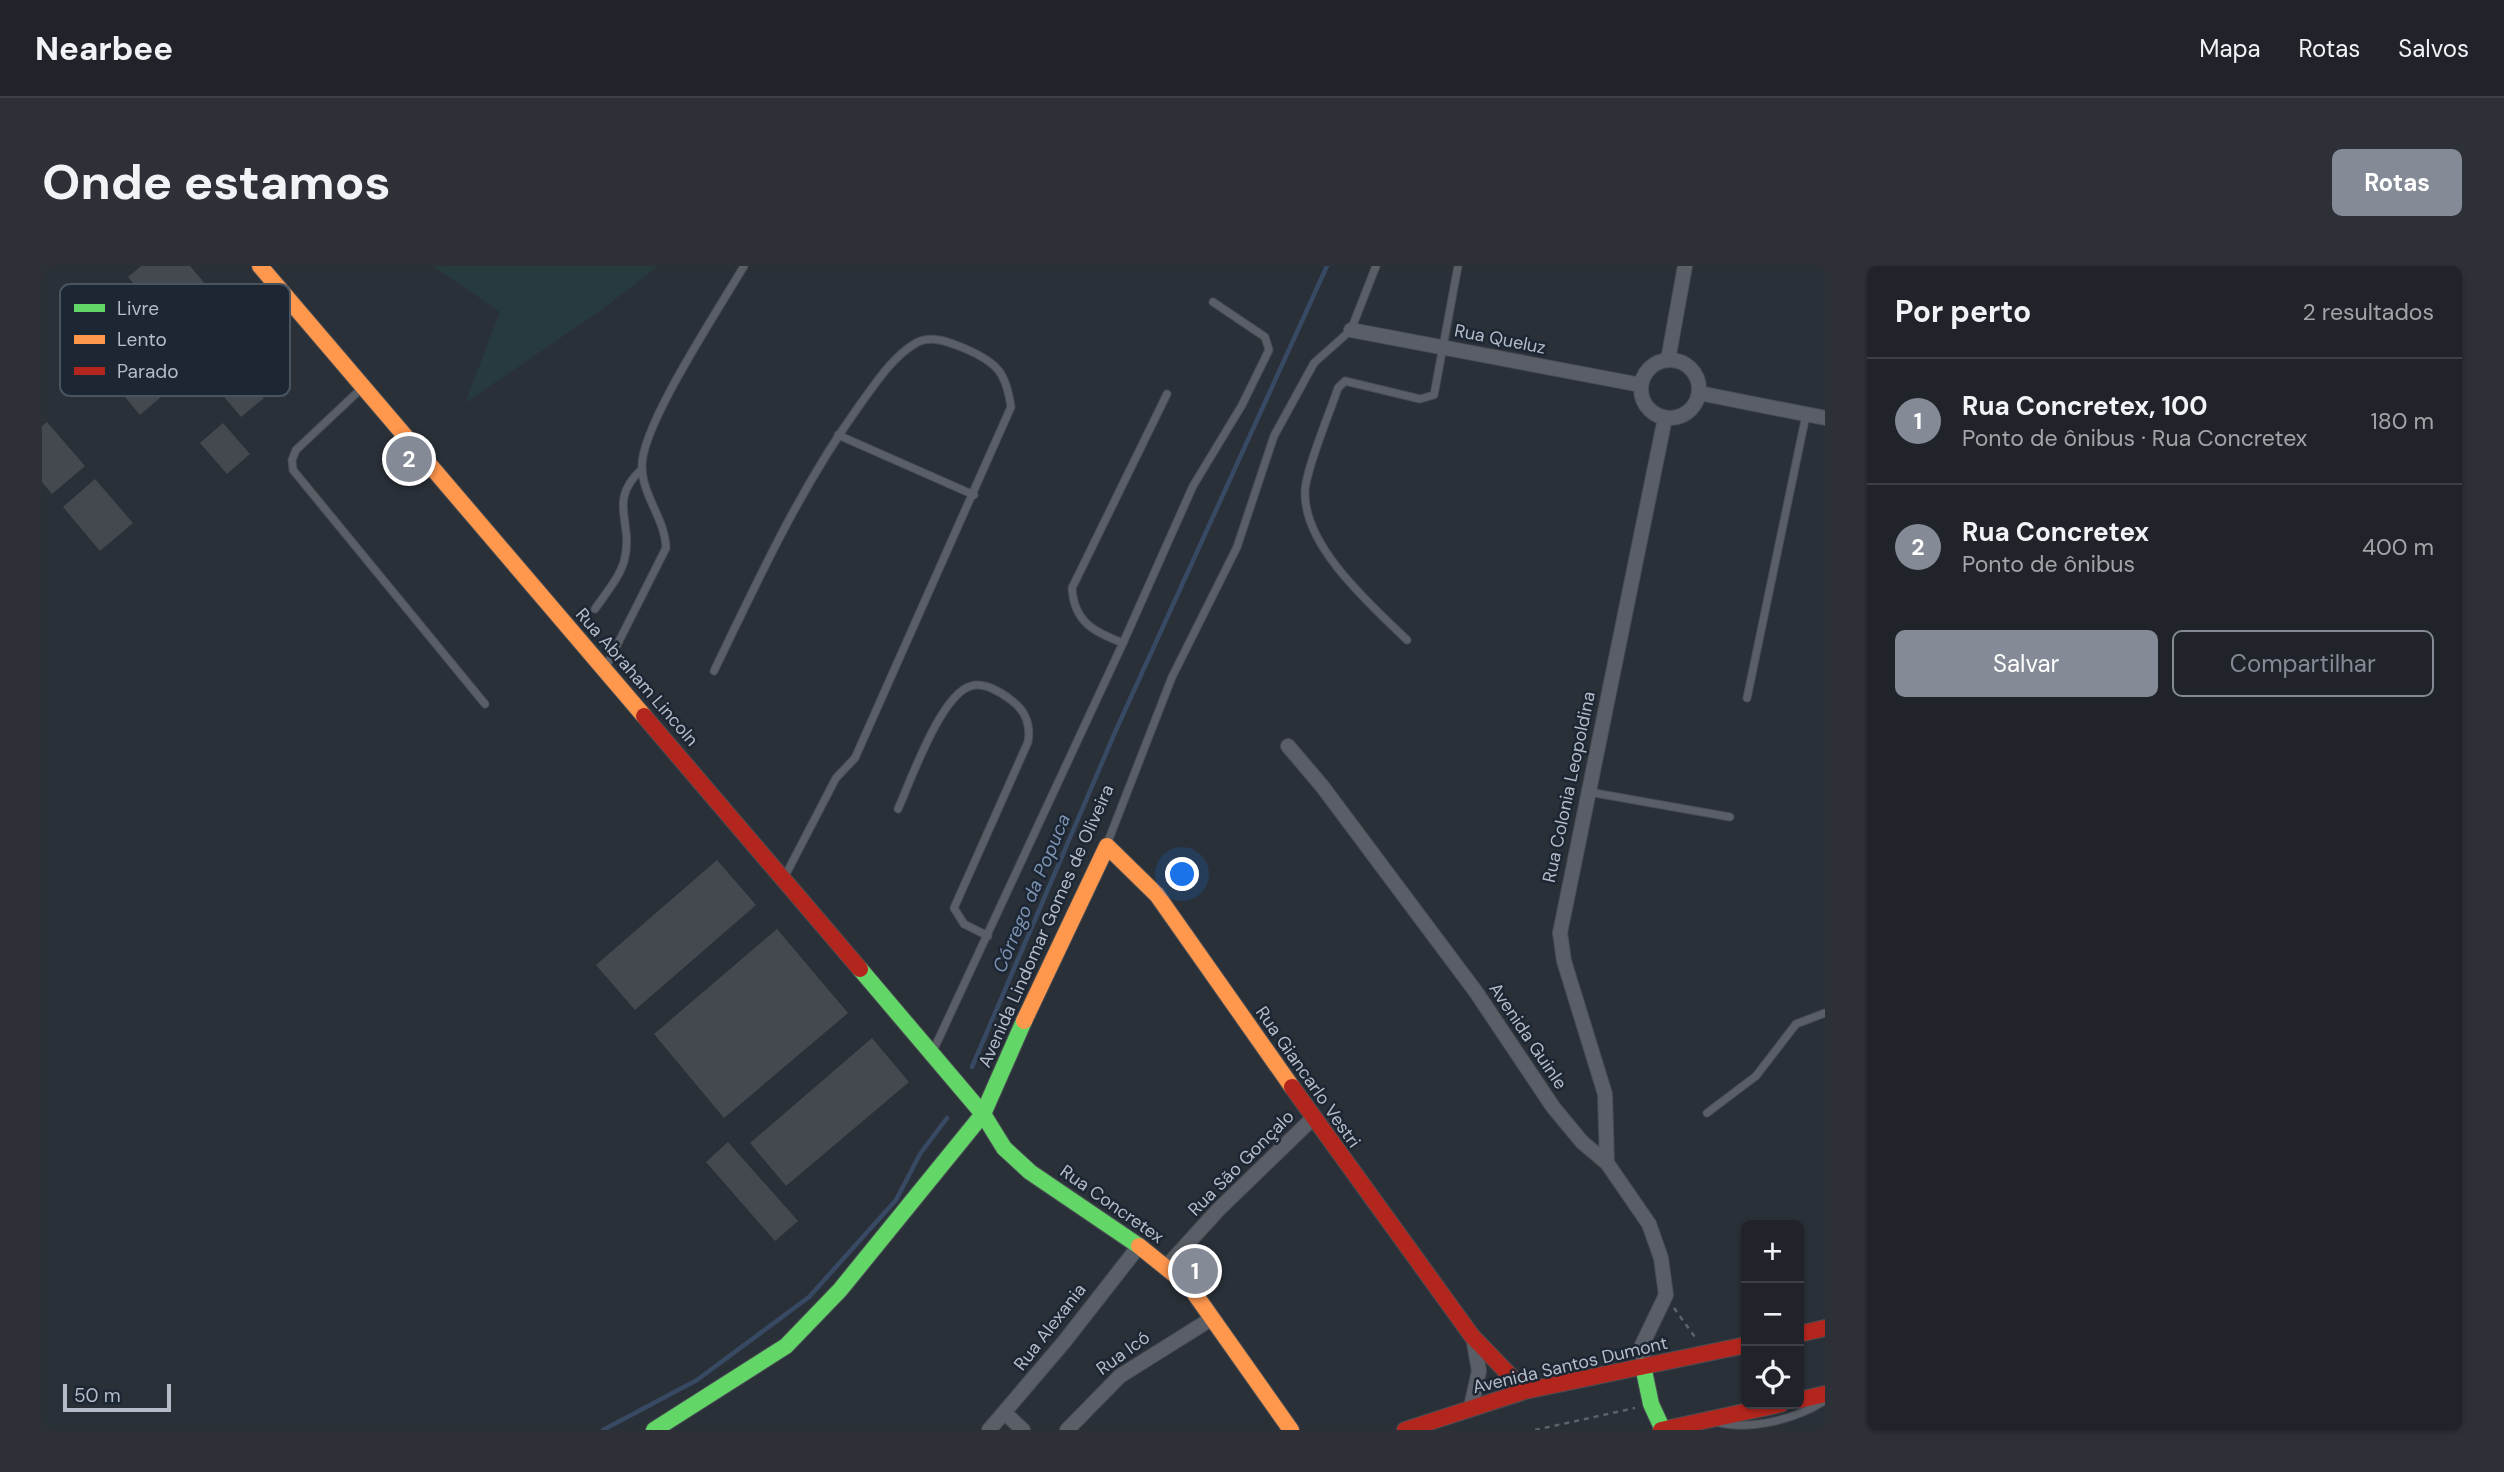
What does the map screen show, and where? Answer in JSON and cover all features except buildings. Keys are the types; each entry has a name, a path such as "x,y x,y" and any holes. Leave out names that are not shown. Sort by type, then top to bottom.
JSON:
{"street":[{"name":"Rua Abraham Lincoln","path":"260,266 275,284"},
{"path":"1668,360 1685,266"},
{"name":"Rua Abraham Lincoln","path":"290,301 784,877 983,1114"},
{"name":"Rua Queluz","path":"1351,330 1641,385"},
{"path":"1668,360 1691,369 1699,393 1691,410 1675,418 1657,415 1644,403 1641,385 1650,368 1668,360"},
{"path":"1699,393 1825,418"},
{"name":"Rua Colonia Leopoldina","path":"1607,1163 1605,1094 1561,945 1562,918 1665,418"},
{"name":"Avenida Guinle","path":"1288,746 1322,786 1476,992 1553,1107 1582,1142 1607,1163 1649,1224 1661,1258 1666,1295"},
{"name":"Avenida Lindomar Gomes de Oliveira","path":"654,1430 786,1346 840,1290 983,1114 1051,959 1107,846"},
{"name":"Rua Giancarlo Vestri","path":"1107,846 1157,895 1313,1118 1472,1336 1525,1391"},
{"name":"Rua Concretex","path":"983,1114 1004,1148 1030,1172 1167,1266 1190,1287 1291,1430"},
{"name":"Rua São Gonçalo","path":"1167,1266 1218,1210 1313,1118"},
{"name":"Rua Alexania","path":"989,1430 1006,1414 1139,1246"},
{"path":"1666,1295 1642,1345 1643,1366 1651,1404 1663,1430 1758,1409"},
{"name":"Rua Icó","path":"1068,1430 1120,1376 1210,1318"},
{"path":"1804,1333 1825,1328"},
{"name":"Rua Giancarlo Vestri","path":"1471,1407 1479,1371 1472,1336"},
{"name":"Avenida Santos Dumont","path":"1405,1430 1525,1391 1742,1346"},
{"path":"1804,1399 1825,1394"},
{"path":"1006,1414 1023,1430"}],"lane":[{"path":"605,670 666,548 665,530 647,489 642,469 648,432 744,266"},
{"name":"Avenida Lindomar Gomes de Oliveira","path":"1107,846 1172,677 1237,547 1274,436 1314,363 1351,330 1376,266"},
{"path":"1407,640 1363,596 1317,539 1307,518 1305,489 1341,384 1345,381 1420,399 1434,394 1458,266"},
{"path":"931,1055 1193,486 1242,405 1269,350 1265,337 1213,302"},
{"path":"714,671 789,518 838,435 883,372 917,342 943,340 990,359 1007,381 1011,407 855,758 836,778 784,877"},
{"path":"363,387 296,450 292,460 293,470 485,704"},
{"path":"1123,643 1093,632 1085,625 1073,601 1072,588 1167,394"},
{"path":"1747,698 1806,414"},
{"path":"838,435 974,495"},
{"path":"595,609 625,561 627,547 621,502 630,480 642,469"},
{"path":"898,809 944,711 954,697 974,685 984,686 1019,707 1030,730 1028,742 954,908 964,924 988,936"},
{"path":"1588,792 1730,817"},
{"path":"1707,1113 1756,1076 1796,1024 1825,1013"},
{"path":"1709,1420 1737,1428 1805,1414 1825,1400"}],"path":[{"path":"1666,1295 1706,1354"},
{"path":"1535,1430 1651,1404"}],"green space":[{"path":"433,266 658,266 600,311 465,403 500,312"}],"waterway":[{"path":"972,1067 1116,730 1327,266"},
{"name":"Córrego da Popuca","path":"603,1430 697,1380 809,1297 896,1200 920,1154 947,1118"}],"traffic: fast":[{"path":"860,969 983,1114 1004,1148 1030,1172 1139,1246"},
{"path":"654,1430 786,1346 840,1290 983,1114 1024,1021"},
{"path":"1643,1366 1651,1404 1663,1430"}],"traffic: slow":[{"path":"260,266 275,284"},
{"path":"290,301 644,716"},
{"path":"1024,1021 1107,846 1157,895 1292,1087"},
{"path":"1139,1246 1190,1287 1291,1430"}],"traffic: jam":[{"path":"644,716 860,969"},
{"path":"1292,1087 1472,1336 1525,1391"},
{"path":"1804,1333 1825,1328"},
{"path":"1405,1430 1525,1391 1741,1346"},
{"path":"1804,1399 1825,1394"},
{"path":"1661,1430 1758,1409"}],"place":[{"name":"Rua Concretex","path":"409,459"},
{"name":"Rua Concretex, 100","path":"1195,1271"}]}
